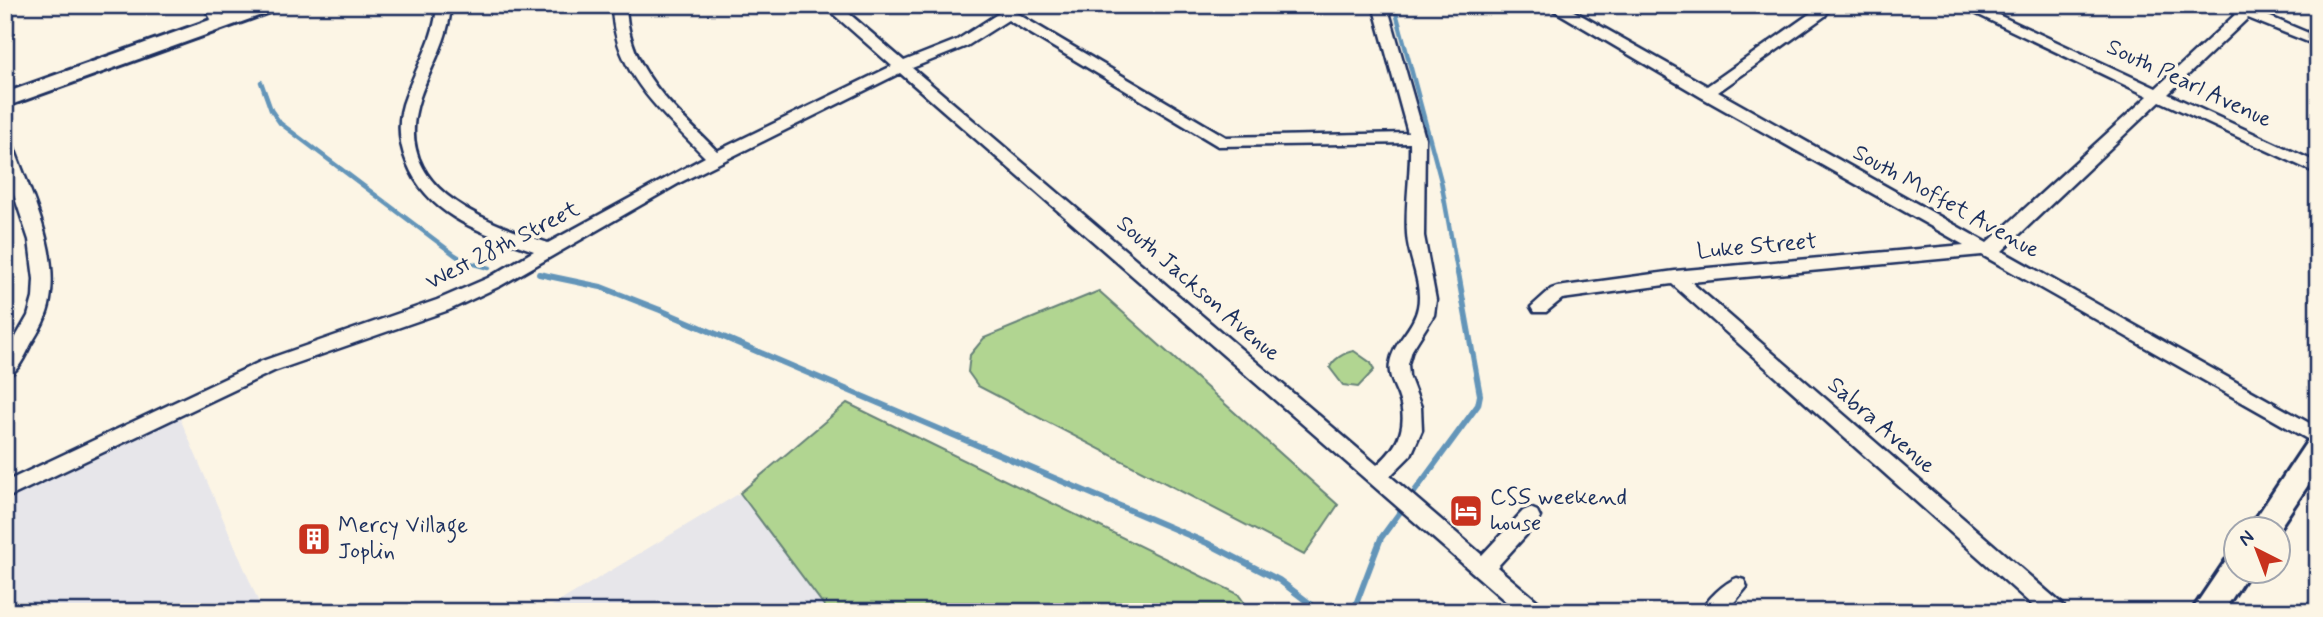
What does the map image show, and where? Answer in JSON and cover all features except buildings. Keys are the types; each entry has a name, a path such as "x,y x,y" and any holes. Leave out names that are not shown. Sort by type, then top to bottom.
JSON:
{"main road":[{"path":"5,100 271,5"},
{"path":"2272,516 2318,448"},
{"path":"2206,612 2224,586"}],"street":[{"path":"210,5 220,23"},
{"path":"444,5 442,25 407,115 407,140 415,166 429,188 447,206 491,229 551,251"},
{"path":"619,5 618,26 631,65 715,158"},
{"name":"South Jackson Avenue","path":"830,5 1534,612"},
{"path":"1378,475 1399,458 1409,441 1414,418 1399,376 1399,363 1425,317 1427,303 1416,241 1417,138 1380,5"},
{"name":"South Moffet Avenue","path":"1552,5 2318,437"},
{"path":"1706,94 1820,13 1825,5"},
{"name":"South Pearl Avenue","path":"1965,5 2318,169"},
{"path":"2230,5 2250,9 2318,42"},
{"path":"1984,250 1995,248 2250,9"},
{"path":"1004,10 1223,142 1417,138"},
{"name":"West 28th Street","path":"5,491 268,366 443,305 494,282 675,178 901,67 976,36 1004,10"},
{"path":"5,145 43,262 42,300 17,355 5,370"},
{"name":"Luke Street","path":"1539,307 1557,293 1675,277 1984,250"},
{"name":"Sabra Avenue","path":"1675,277 2055,612"},
{"path":"1483,568 1531,517"},
{"path":"1713,612 1737,587"}],"shaded area":[{"path":"176,409 263,612 5,612 5,491"},
{"path":"740,493 829,612 542,612"}],"green space":[{"path":"1099,291 1338,505 1304,555 978,386 968,372 970,355 984,338"},
{"path":"1354,351 1371,363 1374,370 1358,387 1343,385 1330,368 1339,357"},
{"path":"847,403 1238,594 1251,612 829,612 740,493"}],"waterway":[{"path":"1394,5 1441,181 1458,275"},
{"path":"261,82 271,110 280,123 455,255 466,262 489,268"},
{"path":"1415,491 1478,405 1480,395 1458,273"},
{"path":"546,275 539,274 601,287 660,310 1207,543 1279,580 1321,612"},
{"path":"1353,612 1381,538 1400,512"}],"place":[{"name":"CSS weekend house","path":"1466,511"},
{"name":"Mercy Village Joplin","path":"314,539"}]}
